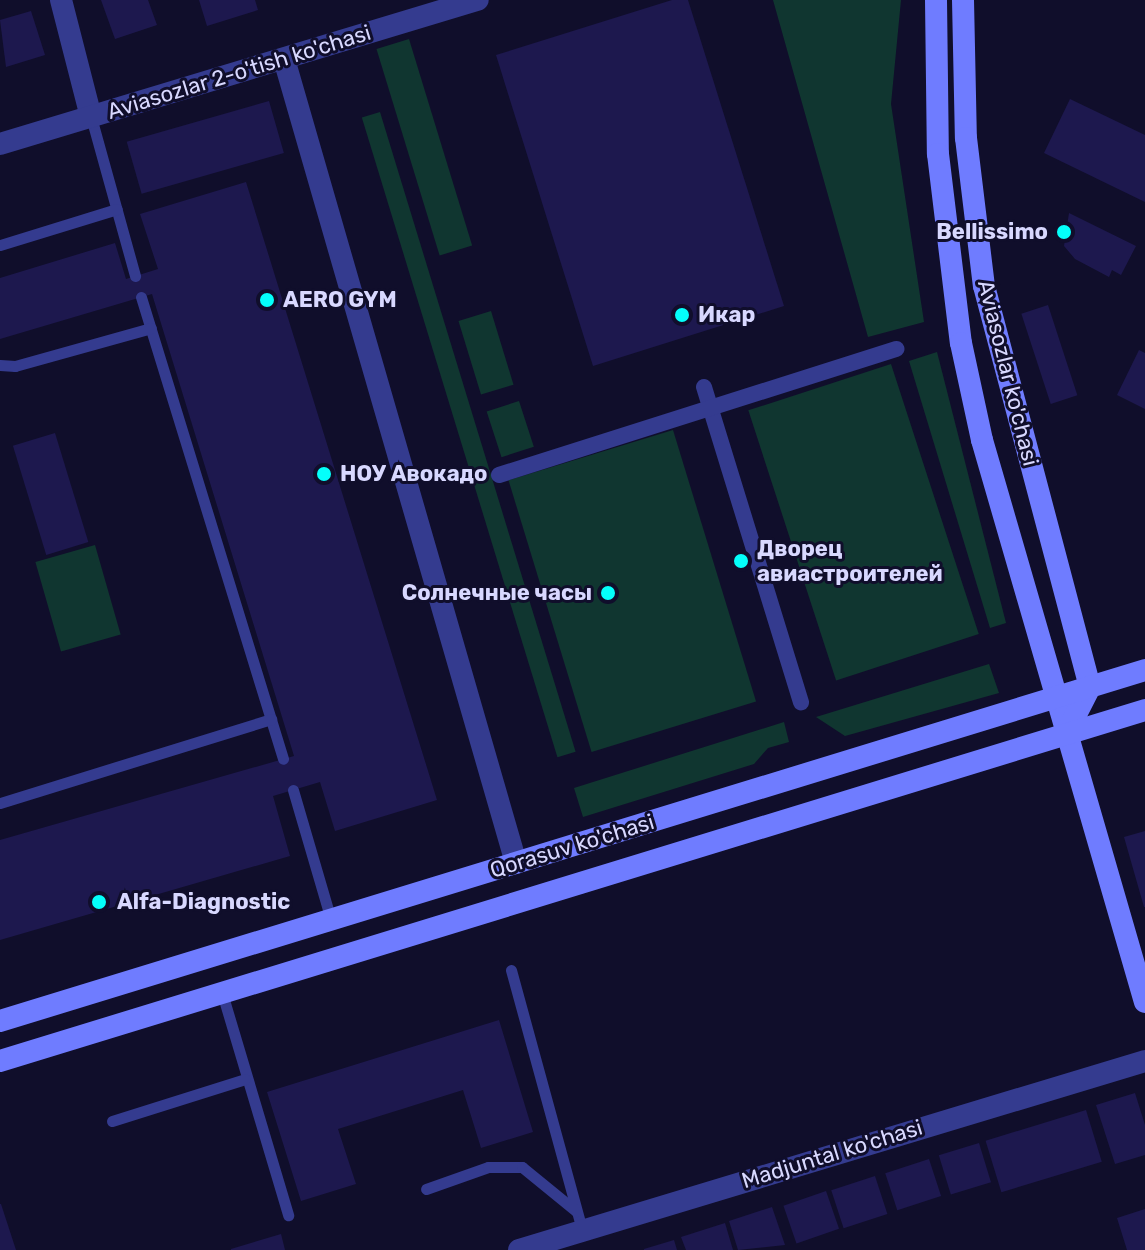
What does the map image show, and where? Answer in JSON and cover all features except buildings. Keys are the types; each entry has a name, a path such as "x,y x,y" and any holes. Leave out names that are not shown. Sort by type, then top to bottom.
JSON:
{"main road":[{"name":"Aviasozlar ko'chasi","path":"936,0 938,154 961,343 982,440 1145,1002"},
{"name":"Aviasozlar ko'chasi","path":"963,0 966,138 984,286 1090,687"},
{"name":"Qorasuv ko'chasi","path":"0,1021 1145,670"},
{"path":"1066,734 1090,687"},
{"name":"Qorasuv ko'chasi","path":"0,1061 1145,710"}],"street":[{"path":"61,0 91,117"},
{"name":"Aviasozlar 2-o'tish ko'chasi","path":"0,144 478,0"},
{"path":"284,59 516,863"},
{"path":"499,475 896,349"},
{"path":"704,387 801,702"},
{"name":"Madjuntal ko'chasi","path":"519,1250 579,1220 1145,1061"}],"lane":[{"path":"91,117 135,276"},
{"path":"0,245 117,209"},
{"path":"141,297 283,759"},
{"path":"0,365 15,366 151,328"},
{"path":"0,803 271,719"},
{"path":"293,790 331,920"},
{"path":"511,970 579,1220"},
{"path":"222,993 245,1079 288,1215"},
{"path":"112,1121 245,1079"},
{"path":"426,1189 488,1167 522,1167 579,1220"}],"green space":[{"path":"773,0 901,0 891,104 924,322 868,337"},
{"path":"409,39 472,246 440,256 376,49"},
{"path":"380,112 576,752 557,757 362,118"},
{"path":"491,311 514,385 481,395 458,321"},
{"path":"937,352 1006,623 990,628 909,361"},
{"path":"891,364 979,634 836,680 748,410"},
{"path":"519,401 534,447 501,457 487,412"},
{"path":"673,430 756,702 592,752 509,480"},
{"path":"95,545 121,634 61,651 35,562"},
{"path":"989,664 999,693 845,736 816,717"},
{"path":"784,722 789,742 768,748 754,764 583,817 574,788"}],"place":[{"name":"Bellissimo","path":"1064,232"},
{"name":"AERO GYM","path":"267,300"},
{"name":"Икар","path":"682,315"},
{"name":"НОУ Авокадо","path":"324,474"},
{"name":"Дворец авиастроителей","path":"741,561"},
{"name":"Солнечные часы","path":"608,593"},
{"name":"Alfa-Diagnostic","path":"99,902"}]}
